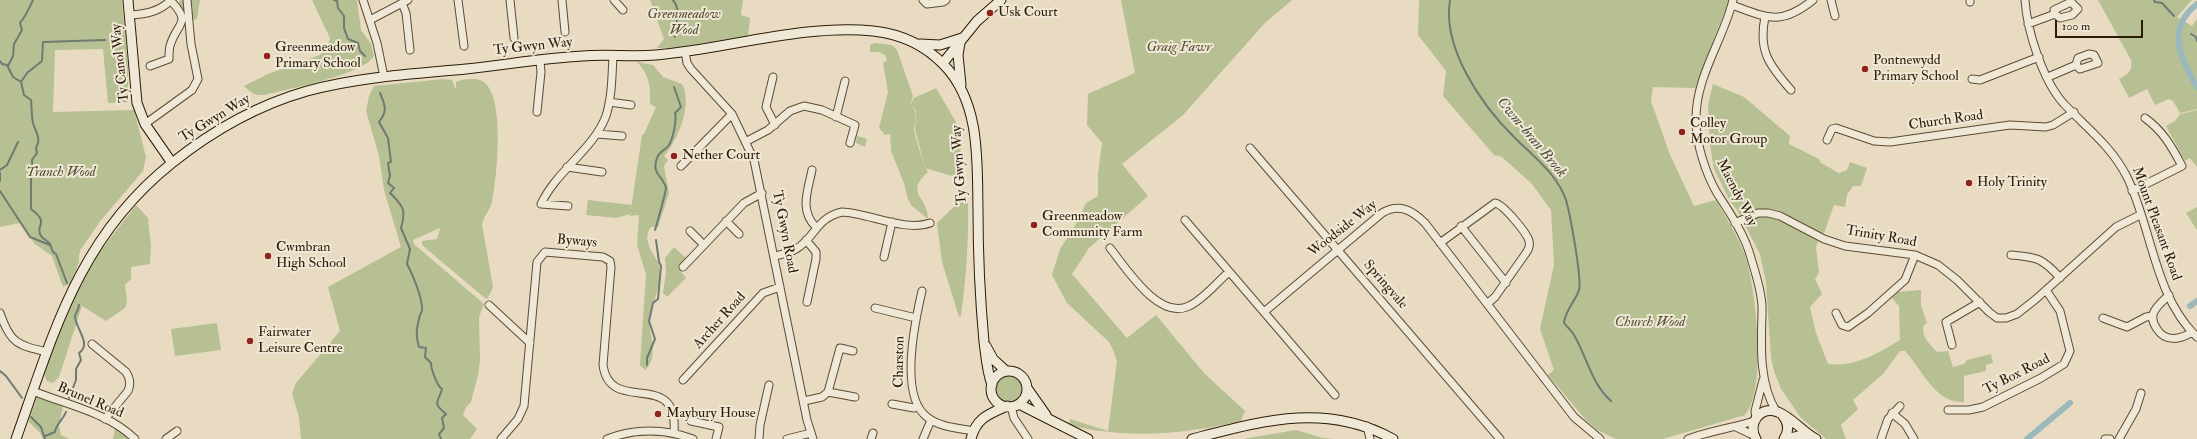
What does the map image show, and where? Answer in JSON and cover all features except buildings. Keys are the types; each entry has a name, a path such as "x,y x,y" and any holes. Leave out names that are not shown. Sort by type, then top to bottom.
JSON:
{"street":[{"name":"Ty Canol Way","path":"128,0 137,103 145,124 172,163"},
{"path":"130,16 152,12 171,0 183,17 182,24 170,45 169,59 150,66"},
{"path":"145,124 192,90 198,79 191,44 187,0"},
{"path":"363,0 370,20 384,78"},
{"path":"458,0 464,46"},
{"path":"510,0 514,38"},
{"path":"562,0 565,32"},
{"path":"614,0 623,10"},
{"path":"923,0 927,4 943,2 946,0"},
{"path":"943,63 985,13 1001,0"},
{"path":"1732,2 1765,16 1777,18 1790,16 1813,0"},
{"path":"1831,0 1836,16"},
{"name":"Mount Pleasant Road","path":"2025,0 2028,24 2039,57 2048,77 2058,96 2093,131 2115,157 2132,191 2169,295 2178,312 2194,335"},
{"path":"370,20 405,2 410,50"},
{"name":"Maendy Way","path":"1732,2 1704,74 1698,101 1696,121 1698,143 1714,186 1750,252 1757,281 1762,314 1763,380 1755,411 1753,426 1756,438"},
{"path":"2028,24 2055,14"},
{"path":"1765,16 1762,41 1768,58 1772,68 1792,90"},
{"name":"Ty Gwyn Way","path":"16,439 47,352 70,294 93,251 133,198 172,163 220,130 260,108 308,91 384,78 540,60 582,56 656,54 844,30 878,31 918,44 943,63 962,88 972,120 976,152 979,291 984,342"},
{"path":"918,44 940,45 962,39"},
{"path":"962,39 958,55 962,88"},
{"name":"Ty Gwyn Road","path":"685,51 687,63 691,69 732,114 747,141 754,160 812,436"},
{"path":"568,206 541,204 547,191 566,167 596,134 606,116 609,102 613,55"},
{"path":"1972,79 1980,80 2039,57"},
{"path":"537,112 541,72 540,60"},
{"path":"2048,77 2076,65"},
{"path":"773,77 766,107 775,125"},
{"path":"836,117 845,82"},
{"path":"609,102 631,105"},
{"path":"747,141 775,125 790,111 804,106 817,108 855,125 850,143"},
{"name":"Church Road","path":"1827,140 1832,129 1836,128 1874,141 1890,142 2010,125 2046,127 2053,125 2074,112"},
{"path":"681,166 732,114"},
{"path":"2132,191 2182,166 2171,144 2159,128 2145,118"},
{"path":"2093,131 2100,128"},
{"path":"596,134 622,136"},
{"name":"Springvale","path":"1250,148 1500,439"},
{"path":"566,167 602,172"},
{"path":"812,170 806,211 811,222 816,227"},
{"path":"683,267 744,203 762,194"},
{"path":"1440,243 1490,204 1498,203 1526,236 1529,241 1529,249 1506,283 1487,304"},
{"name":"Woodside Way","path":"1264,312 1378,216 1394,208 1404,208 1418,215 1574,417 1600,439"},
{"path":"775,256 797,249 827,217 842,212 921,226 930,223"},
{"name":"Trinity Road","path":"1735,223 1758,213 1768,213 1780,216 1824,239 1845,246 1915,255 1938,266 1957,280 1997,318 2006,318 2016,314 2046,290 2116,227 2140,215"},
{"path":"1185,220 1335,395"},
{"path":"726,221 739,234"},
{"path":"884,257 892,222"},
{"path":"1462,226 1506,283"},
{"path":"690,231 704,245"},
{"path":"806,240 816,252 816,259 807,302"},
{"path":"1110,248 1150,296 1171,309 1182,308 1193,304 1229,272"},
{"name":"Byways","path":"501,439 518,419 524,406 537,262 542,254 555,253 606,258 611,267 603,365 604,377 612,386 620,390 651,394 663,400 669,405 674,415 674,433"},
{"path":"1836,313 1842,325 1848,327 1868,313 1905,280 1915,255"},
{"path":"2011,255 2039,258 2047,263 2060,278"},
{"name":"Archer Road","path":"683,380 763,293 780,287"},
{"name":"Ty Box Road","path":"1948,410 1969,410 1983,407 2041,378 2064,364 2070,351 2060,311 2046,290"},
{"name":"Charston","path":"922,291 913,338 912,390 917,406 930,420 972,435"},
{"path":"2169,295 2159,305 2153,316 2155,326 2166,338 2183,338 2194,335"},
{"path":"1952,345 1946,322 1980,302"},
{"path":"489,305 530,343"},
{"name":"Charston","path":"875,308 916,318"},
{"path":"0,313 6,331 13,340 23,347 47,352"},
{"path":"2103,318 2127,327 2146,317 2153,316"},
{"path":"984,342 993,359 1006,371 1020,374 1027,388 1046,417"},
{"path":"984,342 993,396 986,415"},
{"path":"93,348 126,372 129,376 130,386 128,391 105,419"},
{"path":"804,401 822,397 828,392 840,348 853,351"},
{"path":"992,385 998,375 1006,371"},
{"name":"Maendy Way","path":"1763,380 1768,397 1788,424 1785,439"},
{"path":"759,439 760,424 769,385"},
{"path":"972,435 976,423 986,415 1012,406 1025,397 1027,388"},
{"name":"Brunel Road","path":"33,391 105,419 124,429 135,439"},
{"path":"828,392 855,397"},
{"path":"2119,439 2136,409 2141,393"},
{"path":"993,396 996,401 1046,417 1062,427 1088,439"},
{"name":"Charston","path":"892,404 914,408 917,406"},
{"path":"1012,406 1014,418 1028,439"},
{"path":"1881,439 1892,413 1900,406"},
{"path":"1688,439 1710,431 1736,427 1755,419 1766,411 1779,413"},
{"name":"Maendy Way","path":"1779,413 1815,438"},
{"path":"1892,413 1905,424 1914,439"},
{"path":"1192,439 1243,426 1296,417 1341,419 1366,426 1393,439"},
{"path":"923,439 930,420"},
{"path":"691,421 719,428 716,439"},
{"path":"1366,426 1370,439"},
{"path":"1736,427 1756,438"},
{"path":"607,439 636,431 674,433 694,439"},
{"name":"Maendy Way","path":"1785,439 1791,436 1803,435 1815,438"},
{"path":"787,439 812,436"},
{"path":"2105,439 2110,439"}],"green space":[{"name":"Tranch Wood","path":"0,0 122,0 128,68 128,102 108,103 103,49 55,50 53,112 134,110 146,157 143,171 101,220 81,249 79,262 70,284 63,287 52,256 35,244 20,223 0,227"},
{"path":"180,0 200,0 197,19 186,22 179,3"},
{"path":"312,0 357,0 361,30 371,44 374,56 367,63 356,69 324,80 264,95 258,95 251,92 244,86 268,74 320,55 327,47 330,38"},
{"name":"Greenmeadow Wood","path":"650,0 743,0 741,15 750,18 748,36 674,48 657,48 664,39"},
{"name":"Graig Fawr","path":"1121,0 1292,0 1264,24 1183,115 1122,164 1148,196 1089,248 1072,274 1127,338 1156,315 1204,373 1245,411 1241,421 1198,430 1155,434 1112,432 1069,425 1070,419 1108,431 1117,361 1109,342 1067,303 1052,275 1060,249 1076,224 1086,203 1098,196 1098,174 1102,143 1087,125 1088,94 1135,73"},
{"name":"Church Wood","path":"1419,0 1729,0 1695,88 1653,87 1651,102 1670,155 1694,206 1716,200 1737,238 1747,262 1754,296 1758,341 1758,364 1756,385 1752,403 1745,415 1663,439 1616,439 1597,430 1585,419 1548,375 1554,370 1540,329 1554,265 1551,210 1532,184 1502,157 1494,155 1443,96 1446,71 1418,35"},
{"path":"2098,0 2192,0 2177,17 2192,26 2197,19 2197,109 2180,113 2173,101 2169,99 2155,105 2147,89 2129,98 2119,79 2129,72 2131,60"},
{"path":"875,43 892,45 897,50 913,96 910,105 915,110 914,132 928,172 921,179 917,190 925,205 928,219 912,206 908,199 904,183 891,151 890,134 885,135 879,128 888,92 883,63 887,60 885,55 879,52 870,52 870,45"},
{"path":"637,62 653,65 663,77 682,84 686,101 685,111 679,131 664,156 668,160 664,166 669,193 658,227 651,227 647,238 650,248 658,262 659,281 649,317 653,353 652,359 645,370 640,365 646,274 637,245 639,215 630,216 642,135 644,134 656,107 650,104 650,92 647,76"},
{"path":"443,79 452,80 456,90 456,82 463,80 475,79 485,83 491,92 497,122 498,140 494,191 491,205 482,224 493,287 488,298 486,299 422,245 422,241 437,239 440,228 413,240 414,244 484,304 479,317 480,361 478,375 471,402 466,407 463,415 477,429 470,439 301,439 299,417 292,394 296,383 340,331 328,287 401,247 384,190 379,156 366,111 369,96 374,86"},
{"path":"1713,84 1744,97 1790,136 1789,144 1819,159 1821,163 1839,173 1847,170 1850,162 1867,168 1861,186 1853,186 1847,195 1845,207 1834,205 1824,233 1821,233 1816,247 1819,273 1815,279 1822,294 1810,307 1816,333 1828,364 1847,363 1866,358 1900,340 1899,306 1892,298 1898,292 1921,290 1921,305 1927,323 1924,325 1923,333 1937,352 1948,351 1953,367 1964,364 1967,360 1991,354 1993,363 1986,365 1986,371 1964,376 1964,402 1954,401 1937,391 1905,351 1900,351 1883,374 1853,400 1858,409 1841,425 1846,439 1826,439 1801,418 1781,389 1774,371 1771,358 1766,283 1760,254 1714,169 1710,145 1708,105"},
{"path":"936,88 956,122 960,136 962,179 925,168 915,129 916,110 910,105 914,98"},
{"path":"2197,110 2197,167 2190,158 2185,161 2166,126 2175,121 2180,114"},
{"path":"857,136 867,139 865,147 856,143"},
{"path":"588,200 632,205 630,214 616,218 586,215"},
{"path":"960,201 968,202 968,245 961,316 959,317 942,262 937,223"},
{"path":"136,205 148,218 151,246 150,264 131,267 131,279 125,285 127,302 125,308 106,321 82,306 59,377 53,383 47,381 44,374 54,342 79,285 95,258"},
{"path":"2197,207 2197,230 2186,213"},
{"path":"674,247 687,259 678,268 686,278 667,297 663,293 666,272 665,258"},
{"path":"217,323 221,350 175,356 171,329"},
{"path":"1009,376 1018,380 1022,389 1018,398 1009,402 1000,398 996,389 1000,380"},
{"path":"37,397 63,406 59,426 61,435 69,439 43,439 40,433 28,421"},
{"path":"115,428 129,439 113,439"},
{"path":"1296,430 1323,438 1336,439 1243,439"}],"waterway":[{"path":"8,66 13,56 14,44 22,30 20,23 26,15 33,0"},
{"path":"334,0 337,1 338,8 344,16 344,28 348,39 358,43 360,51 365,56"},
{"path":"673,0 676,4 678,13 675,37"},
{"name":"Cwm-bran Brook","path":"1450,0 1449,18 1452,37 1458,56 1467,75 1478,93 1502,125 1551,174 1566,200 1579,273 1579,290 1566,314 1564,323 1579,343 1594,378 1604,394 1611,401"},
{"path":"2154,0 2155,2 2162,3 2174,16"},
{"path":"2197,4 2187,13 2179,33 2181,55 2185,66 2197,87"},
{"path":"2191,34 2196,37 2197,41"},
{"path":"21,82 27,73 42,61 43,42 105,40"},
{"path":"0,61 2,64 7,65 13,77 21,82 24,95 31,100 32,120 38,140 36,148 37,153 32,160 33,176 31,179 31,209 40,218 41,224 39,232 50,244 52,251 56,254 67,283"},
{"path":"655,230 666,188 665,184 656,172 655,168 657,158 659,154 668,147 673,134 675,113 681,107 674,87"},
{"path":"380,93 385,111 379,122 388,138 391,162 388,163 390,176 388,183 394,188 390,193 403,209 401,228 410,249 407,264 417,286 422,305 417,331 418,343 419,347 426,348 425,357 431,363 438,385 442,389 437,402 441,410 446,414 442,418 444,428 439,434 441,439"},
{"path":"0,170 7,165 18,142"},
{"path":"0,173 0,181"},
{"path":"0,191 30,237 50,245"},
{"path":"647,365 647,358 655,339 649,321 653,303 658,299 661,266 659,262 656,240"},
{"path":"2190,306 2197,301"},
{"path":"69,398 76,380 76,369 81,360 79,353 83,349 84,345 84,341 75,317 79,305"},
{"path":"0,371 6,376 22,398"},
{"path":"2027,439 2070,403"},
{"path":"45,436 55,432 66,412"},
{"path":"31,417 41,427 45,439"}],"place":[{"name":"Usk Court","path":"990,13"},
{"name":"Greenmeadow Primary School","path":"267,56"},
{"name":"Pontnewydd Primary School","path":"1865,69"},
{"name":"Colley Motor Group","path":"1682,132"},
{"name":"Nether Court","path":"674,156"},
{"name":"Holy Trinity","path":"1969,183"},
{"name":"Greenmeadow Community Farm","path":"1034,225"},
{"name":"Cwmbran High School","path":"268,256"},
{"name":"Fairwater Leisure Centre","path":"250,341"},
{"name":"Maybury House","path":"658,414"}]}
